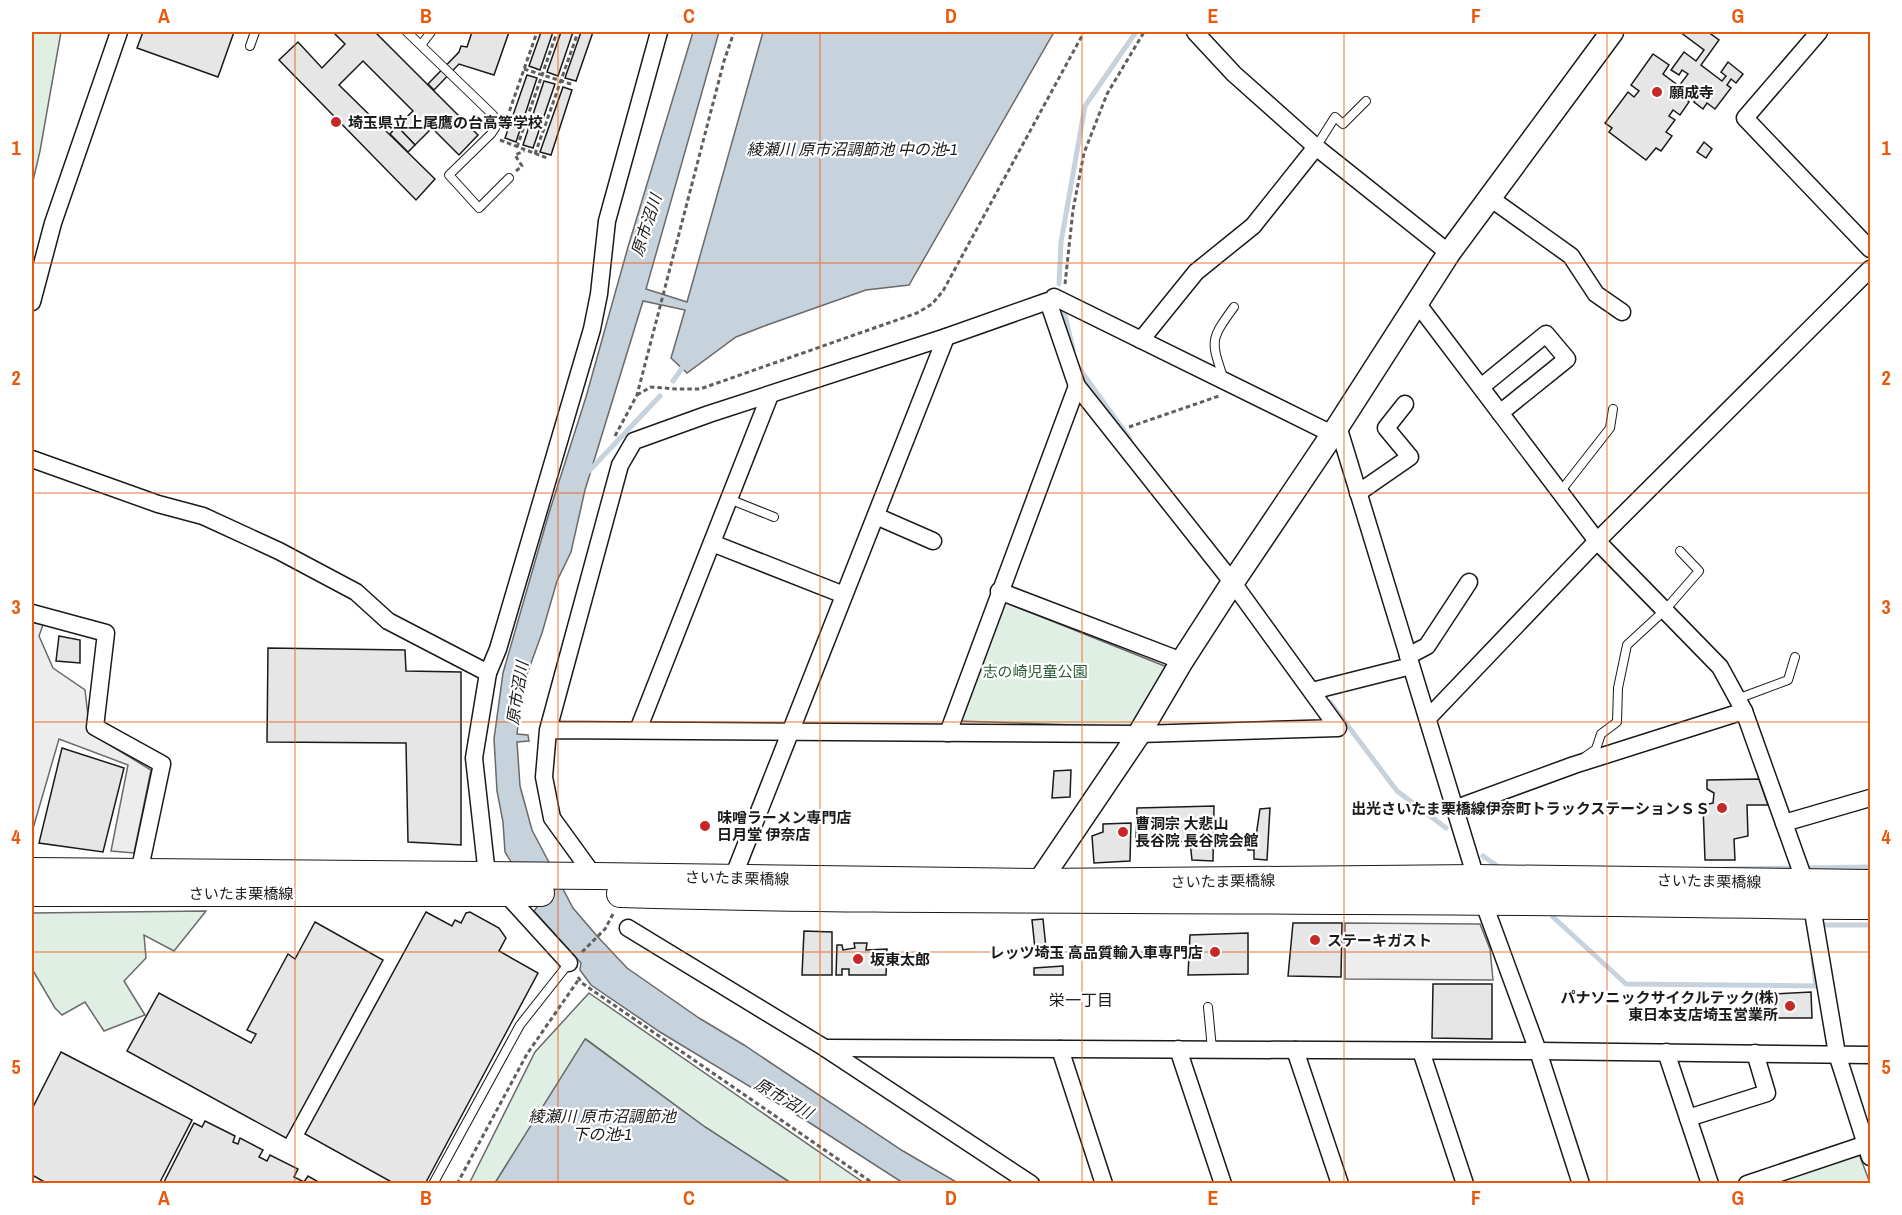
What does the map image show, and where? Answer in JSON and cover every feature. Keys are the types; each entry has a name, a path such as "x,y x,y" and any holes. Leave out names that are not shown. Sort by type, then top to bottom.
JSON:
{"main road":[{"name":"さいたま栗橋線","path":"32,872 487,875 515,888"},
{"name":"さいたま栗橋線","path":"32,893 515,888 584,882 729,887 1040,891 1479,890 1812,910 1870,906"},
{"name":"さいたま栗橋線","path":"1812,910 1870,883"}],"street":[{"path":"32,302 53,223 119,32"},
{"path":"487,875 474,758 488,673 498,649 592,329 599,294 607,221 659,32"},
{"path":"1195,32 1234,74 1316,147 1449,253"},
{"path":"1040,891 1182,661 1449,253 1612,32"},
{"path":"1819,32 1745,118 1870,249"},
{"path":"1141,340 1196,272 1253,226 1316,147"},
{"path":"1490,198 1571,256 1596,294 1622,312"},
{"path":"1428,718 1597,541 1870,269"},
{"path":"1054,297 1224,381 1335,430 1358,493 1479,890 1538,1051 1581,1184"},
{"path":"548,730 1139,734 1338,728 1317,690 1235,579 1077,386 1048,301 634,441 620,465 548,730 544,777 552,818 584,882"},
{"path":"1417,303 1597,541 1720,667 1741,705 1784,823 1812,910 1837,1054 1868,1150 1746,1184"},
{"path":"1481,387 1546,334 1567,359 1500,413"},
{"path":"729,887 946,336"},
{"path":"948,733 1077,386"},
{"path":"638,730 770,395"},
{"path":"1358,493 1410,457 1386,428 1405,404"},
{"path":"32,459 158,504 203,516 279,551 356,592 388,621 488,673"},
{"path":"876,516 933,541"},
{"path":"712,543 844,595"},
{"path":"1317,690 1410,661 1427,646 1470,582"},
{"path":"999,591 1182,661"},
{"path":"32,613 106,633 94,727 162,764 139,873"},
{"path":"1454,809 1741,705"},
{"path":"1784,823 1870,798"},
{"path":"515,888 572,961"},
{"path":"628,928 825,1048 1031,1184"},
{"path":"825,1048 1870,1054"},
{"path":"1060,1049 1104,1184"},
{"path":"1178,1049 1223,1184"},
{"path":"1295,1050 1340,1184"},
{"path":"1421,1050 1465,1184"},
{"path":"1666,1052 1710,1184"},
{"path":"1688,1118 1767,1093 1755,1053"}],"lane":[{"path":"250,46 255,32"},
{"path":"407,32 493,115 495,128 491,134 449,175 479,208 508,178"},
{"path":"420,45 431,32"},
{"path":"1316,147 1335,117 1343,124 1366,101"},
{"path":"1224,381 1213,348 1217,330 1233,307"},
{"path":"1560,492 1610,428 1613,410"},
{"path":"729,499 774,517"},
{"path":"1574,765 1596,749 1601,734 1617,722 1618,688 1627,645 1665,610 1699,571 1680,551"},
{"path":"1741,705 1788,680 1795,657"},
{"path":"434,1184 520,1025 572,961"},
{"path":"1208,1006 1212,1050"}],"path":[{"path":"506,120 537,32"},
{"path":"517,147 557,32"},
{"path":"535,154 578,32"},
{"path":"610,445 637,395 724,61 734,32"},
{"path":"637,395 651,387 700,389 917,313 932,304 943,291 1084,32"},
{"path":"1054,297 1065,286 1073,210 1084,153 1107,94 1144,32"},
{"path":"524,69 574,85"},
{"path":"503,130 499,140 547,158"},
{"path":"508,178 522,166 515,155 526,150"},
{"path":"1129,427 1241,389"},
{"path":"606,929 572,961 582,983 874,1184"},
{"path":"457,1184 527,1054 579,979"}],"green space":[{"path":"32,32 61,32 32,185"},
{"name":"志の崎児童公園","path":"1002,601 1167,667 1134,727 957,721"},
{"path":"206,911 174,951 144,935 146,958 124,981 145,1015 104,1031 85,1002 62,1015 55,1008 32,969 32,913"},
{"path":"589,993 864,1183 791,1183 705,1127 586,1039 495,1183 469,1184 535,1052"},
{"path":"1859,1154 1870,1183 1772,1184"}],"shaded area":[{"path":"32,622 43,625 39,636 53,668 85,690 90,733 151,770 134,853 111,851 128,765 59,739 32,832"},
{"path":"1345,923 1480,924 1490,949 1493,980 1345,979"}],"water":[{"name":"綾瀬川 原市沼調節池 中の池-1","path":"693,32 719,32 646,289 687,302 763,32 1054,32 909,285 866,290 736,337 687,373 671,358 685,310 643,301 585,490 571,552 557,581 542,633 523,685 517,734 528,735 529,741 517,742 520,786 532,830 573,908 627,968 699,1018 744,1045 903,1151 958,1183 903,1183 810,1123 660,1032 591,985 580,970 581,963 534,911 538,906 505,852 503,822 497,791 494,739 503,673"},
{"name":"綾瀬川 原市沼調節池 下の池-1","path":"585,1039 705,1127 791,1183 495,1183"}],"building":[{"path":"143,32 234,32 218,77 137,48"},
{"path":"333,32 375,32 478,135 459,155 432,128 415,145 397,126 413,111 363,61 339,85 435,179 416,200 279,60 298,42 322,68 345,44"},
{"path":"472,32 509,32 494,75 459,64 434,90 428,84 459,52 461,46 467,47"},
{"path":"541,32 553,32 540,70 529,66"},
{"path":"561,32 573,32 558,76 547,72"},
{"path":"581,32 593,32 576,81 565,78"},
{"path":"1680,32 1708,32 1719,40 1701,65 1722,81 1726,76 1721,72 1728,62 1743,74 1736,83 1731,79 1727,85 1731,88 1715,109 1707,103 1703,109 1694,102 1697,97 1688,90 1683,97 1689,102 1680,115 1673,110 1669,116 1675,120 1666,132 1672,136 1661,151 1656,148 1646,160 1609,132 1612,128 1605,123 1628,92 1634,97 1639,91 1631,85 1653,54 1669,65 1663,74 1679,86 1688,74 1682,70 1679,75 1671,70 1684,52 1696,61 1704,50"},
{"path":"527,75 537,78 516,142 505,138"},
{"path":"544,81 555,84 533,148 523,145"},
{"path":"563,87 572,90 551,155 540,152"},
{"path":"397,126 415,145 408,152 390,134"},
{"path":"1704,142 1712,149 1706,158 1697,152"},
{"path":"59,636 80,640 80,663 56,661"},
{"path":"268,648 405,650 406,671 461,672 461,845 408,842 406,743 267,742"},
{"path":"62,748 124,768 103,852 39,843"},
{"path":"1071,770 1070,797 1052,798 1054,771"},
{"path":"1759,779 1768,805 1747,805 1748,836 1734,839 1735,860 1705,860 1703,805 1713,803 1714,793 1707,789 1707,780"},
{"path":"1214,806 1213,861 1192,860 1190,842 1136,839 1137,808"},
{"path":"1270,808 1267,860 1254,859 1254,850 1248,850 1249,844 1255,843 1260,809"},
{"path":"1131,823 1130,861 1094,863 1092,836 1103,832 1103,824"},
{"path":"426,912 452,926 455,920 461,923 466,913 470,912 499,928 506,938 499,951 538,973 425,1184 395,1184 305,1134"},
{"path":"1043,919 1046,948 1035,949 1032,920"},
{"path":"315,922 383,960 286,1138 127,1051 159,993 251,1043 256,1034 247,1030 288,954 295,959"},
{"path":"1293,923 1342,923 1341,977 1288,976"},
{"path":"804,931 832,932 832,975 802,975"},
{"path":"1248,933 1248,974 1188,975 1190,935"},
{"path":"854,943 867,943 866,950 887,949 886,975 849,975 849,969 842,969 842,975 836,975 837,945 842,945 843,950 855,948"},
{"path":"1063,966 1063,975 1034,975 1034,968"},
{"path":"1433,984 1492,984 1492,1039 1432,1038"},
{"path":"1811,992 1812,1018 1770,1018 1771,994"},
{"path":"61,1052 192,1120 159,1184 48,1184 32,1175 32,1109"},
{"path":"205,1121 235,1136 233,1142 238,1144 240,1138 263,1150 259,1157 267,1161 270,1155 298,1169 294,1177 304,1182 308,1176 322,1184 163,1184 194,1123 202,1127"}],"waterway":[{"path":"1059,284 1061,242 1085,106 1136,32"},
{"path":"1064,311 1073,349"},
{"path":"673,381 685,364"},
{"path":"1076,364 1130,439"},
{"path":"589,471 660,396"},
{"path":"1330,702 1397,791 1446,828"},
{"path":"1483,856 1500,868"},
{"path":"1725,869 1870,867"},
{"path":"1553,917 1626,984 1816,986 1813,958"},
{"path":"1818,925 1870,925"}],"place":[{"name":"願成寺","path":"1657,92"},
{"name":"埼玉県立上尾鷹の台高等学校","path":"336,122"},
{"name":"出光さいたま栗橋線伊奈町トラックステーションＳＳ","path":"1722,808"},
{"name":"味噌ラーメン専門店 日月堂 伊奈店","path":"705,826"},
{"name":"曹洞宗 大悲山 長谷院 長谷院会館","path":"1123,832"},
{"name":"ステーキガスト","path":"1315,940"},
{"name":"レッツ埼玉 高品質輸入車専門店","path":"1215,952"},
{"name":"坂東太郎","path":"858,959"},
{"name":"パナソニックサイクルテック(株) 東日本支店埼玉営業所","path":"1790,1006"}],"district":[{"name":"栄一丁目","path":"1081,1000"}],"water label":[{"name":"原市沼川","path":"646,225"},
{"name":"原市沼川","path":"517,693"},
{"name":"原市沼川","path":"784,1098"}]}
